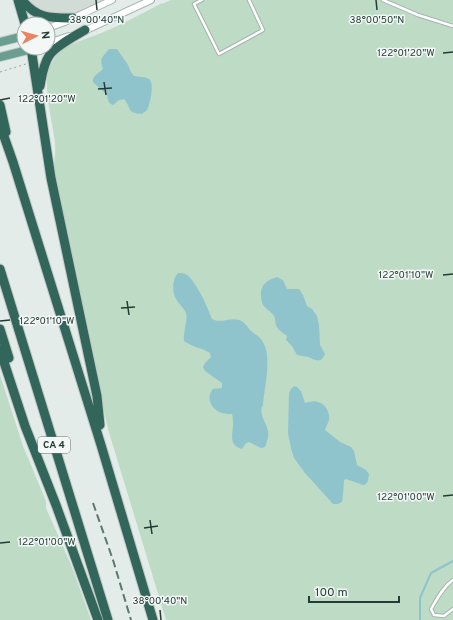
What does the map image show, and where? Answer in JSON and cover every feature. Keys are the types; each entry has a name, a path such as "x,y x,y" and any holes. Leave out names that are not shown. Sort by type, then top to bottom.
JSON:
{"highway":[{"path":"18,0 23,16"},
{"path":"22,0 26,5 40,15 46,17 73,18"},
{"path":"39,95 43,70 49,54 85,30"},
{"path":"33,56 51,178 97,396 102,445"},
{"path":"0,105 13,162"},
{"path":"0,125 102,445 153,620"},
{"name":"CA 4","path":"0,269 108,620"},
{"path":"0,329 35,453"},
{"path":"0,350 35,453 56,505 98,620"}],"main road":[{"path":"0,42 16,38"},
{"path":"0,57 16,52"}],"street":[{"path":"56,25 112,0"},
{"path":"56,40 85,30 151,0"}],"lane":[{"path":"202,0 194,4 219,54 263,30 249,0"},
{"path":"383,0 418,15 453,26"},
{"path":"453,580 448,583 438,596 431,609 434,615 444,616 453,609"}],"path":[{"path":"0,72 33,61"}],"shaded area":[{"path":"22,0 112,0 73,18 56,18 56,16 50,16"}],"green space":[{"path":"171,0 453,0 453,620 166,620 108,429 54,170 55,142 47,92 50,64 60,51 79,41 100,34"},
{"path":"0,375 23,446 46,501 46,508 72,567 91,620 0,620"}],"water":[{"path":"109,49 117,49 134,76 144,77 150,80 152,90 150,100 147,110 142,114 131,111 124,99 119,100 113,105 111,104 108,101 107,95 93,82 95,76 103,69 101,62 102,58"},
{"path":"178,273 186,274 193,281 204,299 212,319 219,321 235,319 241,321 260,338 264,344 267,352 267,370 261,411 268,433 268,439 265,447 261,448 249,442 246,443 242,449 235,445 232,439 232,414 224,414 218,411 211,403 211,392 213,389 222,388 222,383 205,371 203,367 211,357 210,353 184,341 186,313 176,299 173,288 174,280"},
{"path":"277,277 283,280 287,289 299,289 307,306 312,309 317,316 320,345 325,354 321,359 317,360 297,355 292,346 286,340 287,336 277,327 273,315 263,305 261,292 263,286 267,281"},
{"path":"294,386 301,391 305,403 316,401 325,407 328,412 329,420 325,430 340,442 351,447 354,451 357,465 366,470 369,474 368,481 365,485 346,479 344,480 342,502 338,504 333,504 305,473 294,458 288,433 289,393"}],"waterway":[{"path":"420,620 420,598 431,573 453,561"}],"railway":[{"path":"93,503 113,560 131,620"}]}
